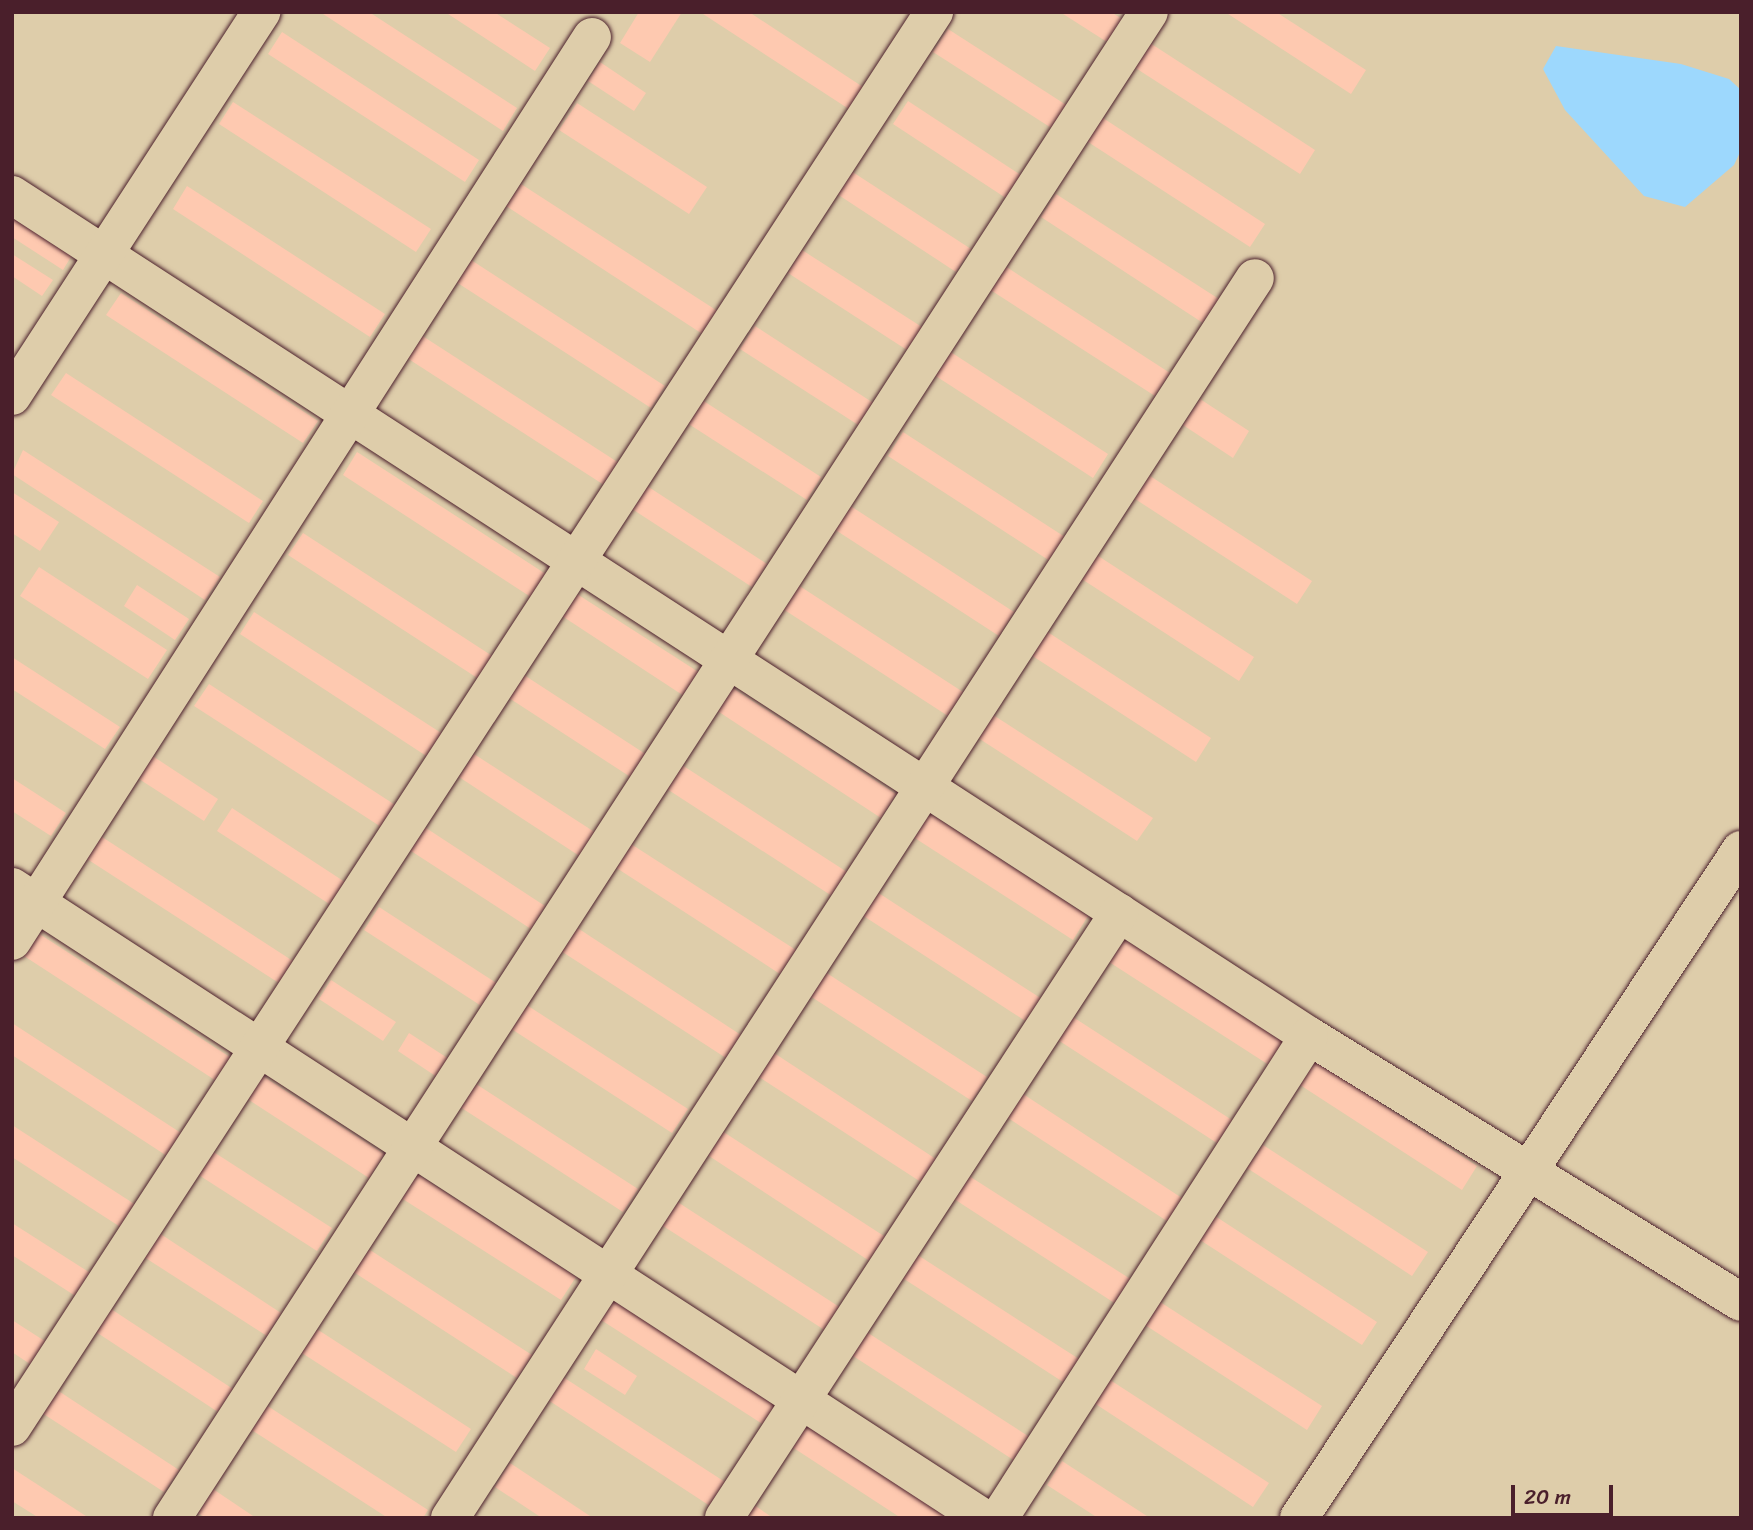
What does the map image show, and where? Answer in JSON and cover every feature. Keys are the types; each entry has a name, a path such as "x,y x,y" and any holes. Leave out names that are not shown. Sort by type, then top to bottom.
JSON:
{"street":[{"path":"12,396 261,12"},
{"path":"12,1427 580,561 934,12"},
{"path":"172,1518 1149,12"},
{"path":"12,941 24,895 355,414 592,37"},
{"path":"12,195 106,252 1308,1036 1741,1302"},
{"path":"450,1518 922,785 1255,278"},
{"path":"1299,1518 1741,849"},
{"path":"24,895 609,1273 799,1402 983,1518"},
{"path":"724,1518 1119,913"},
{"path":"999,1518 1308,1036"}],"water":[{"path":"1556,46 1681,64 1729,79 1741,90 1741,150 1734,165 1685,207 1644,196 1565,110 1543,69"}],"building":[{"path":"320,12 369,12 517,108 503,131"},
{"path":"445,12 494,12 550,48 535,71"},
{"path":"639,12 682,12 650,62 620,43"},
{"path":"700,12 749,12 869,91 855,113"},
{"path":"1060,12 1111,12 1122,19 1107,42"},
{"path":"1225,12 1276,12 1366,70 1351,94"},
{"path":"948,29 1071,108 1056,131 933,52"},
{"path":"282,32 479,160 465,182 268,54"},
{"path":"1150,43 1315,150 1300,174 1134,67"},
{"path":"600,62 646,93 634,111 588,81"},
{"path":"908,101 1030,181 1015,204 893,124"},
{"path":"233,102 431,229 416,252 219,124"},
{"path":"577,103 707,187 689,214 559,130"},
{"path":"1100,116 1265,224 1250,247 1085,140"},
{"path":"848,169 971,249 956,272 834,192"},
{"path":"521,184 719,312 704,335 506,206"},
{"path":"187,186 385,314 370,337 173,209"},
{"path":"1056,194 1222,301 1206,325 1041,217"},
{"path":"12,216 72,255 63,270 12,237"},
{"path":"802,250 925,329 910,352 788,273"},
{"path":"12,254 53,280 42,296 12,276"},
{"path":"468,258 665,386 651,408 453,280"},
{"path":"1005,266 1170,373 1155,396 989,289"},
{"path":"121,293 318,421 303,443 106,315"},
{"path":"755,326 878,406 863,428 740,349"},
{"path":"421,335 619,463 604,485 407,358"},
{"path":"943,347 1108,454 1093,478 928,371"},
{"path":"66,373 263,501 249,523 51,395"},
{"path":"699,398 821,477 807,500 684,421"},
{"path":"1200,399 1249,431 1233,458 1183,425"},
{"path":"903,432 1068,539 1053,563 888,456"},
{"path":"23,450 220,577 205,600 12,474"},
{"path":"357,452 555,580 540,603 343,475"},
{"path":"1147,474 1312,581 1297,604 1132,497"},
{"path":"644,484 767,564 752,587 629,507"},
{"path":"12,492 59,522 40,551 12,533"},
{"path":"849,505 1014,612 999,636 834,529"},
{"path":"303,533 500,661 485,683 288,555"},
{"path":"1089,550 1254,657 1239,681 1074,574"},
{"path":"39,567 167,650 148,679 20,596"},
{"path":"137,585 189,619 175,640 124,606"},
{"path":"798,585 963,692 948,716 783,609"},
{"path":"577,594 700,673 684,696 562,616"},
{"path":"254,612 452,740 437,763 240,634"},
{"path":"1046,631 1211,738 1196,762 1031,655"},
{"path":"12,657 120,727 105,749 12,689"},
{"path":"524,675 647,755 632,778 509,698"},
{"path":"209,684 406,812 392,834 194,706"},
{"path":"731,687 896,794 881,818 716,710"},
{"path":"987,711 1153,818 1137,841 972,734"},
{"path":"474,754 596,833 581,857 459,777"},
{"path":"151,755 218,799 204,821 136,777"},
{"path":"682,765 847,872 832,896 667,789"},
{"path":"12,778 66,813 51,836 12,811"},
{"path":"232,808 354,888 340,911 217,831"},
{"path":"923,809 1088,916 1073,940 907,833"},
{"path":"423,826 545,906 531,929 408,849"},
{"path":"99,835 296,963 282,985 84,857"},
{"path":"631,844 796,950 780,974 615,867"},
{"path":"877,892 1042,999 1027,1022 862,915"},
{"path":"379,907 501,986 486,1009 364,930"},
{"path":"576,927 741,1035 726,1058 561,951"},
{"path":"38,933 236,1061 221,1084 24,956"},
{"path":"1122,937 1287,1043 1272,1067 1106,960"},
{"path":"822,970 987,1077 972,1101 807,994"},
{"path":"331,980 396,1022 383,1041 319,999"},
{"path":"522,1002 688,1109 672,1133 507,1026"},
{"path":"1073,1017 1238,1124 1223,1147 1058,1040"},
{"path":"12,1023 181,1133 167,1156 12,1055"},
{"path":"409,1033 449,1059 437,1077 398,1051"},
{"path":"774,1053 939,1161 924,1184 759,1077"},
{"path":"1312,1059 1477,1166 1462,1190 1297,1083"},
{"path":"261,1075 384,1154 369,1178 246,1098"},
{"path":"473,1082 638,1189 623,1212 457,1105"},
{"path":"1020,1092 1185,1200 1170,1223 1005,1116"},
{"path":"12,1125 139,1207 125,1230 12,1157"},
{"path":"722,1131 887,1238 871,1262 706,1154"},
{"path":"1263,1145 1428,1252 1412,1276 1247,1168"},
{"path":"209,1149 332,1228 317,1251 194,1172"},
{"path":"411,1170 576,1277 561,1300 395,1194"},
{"path":"966,1174 1132,1280 1116,1304 951,1197"},
{"path":"676,1201 841,1308 826,1331 660,1224"},
{"path":"1212,1214 1377,1322 1362,1345 1197,1238"},
{"path":"12,1223 95,1276 80,1299 12,1255"},
{"path":"159,1233 281,1313 267,1336 144,1257"},
{"path":"367,1248 532,1355 517,1378 352,1271"},
{"path":"913,1252 1079,1359 1063,1382 898,1275"},
{"path":"614,1294 779,1401 764,1425 598,1318"},
{"path":"1157,1300 1322,1406 1307,1430 1142,1323"},
{"path":"111,1309 233,1389 218,1412 96,1332"},
{"path":"12,1320 54,1347 39,1370 12,1352"},
{"path":"306,1322 471,1429 456,1452 291,1346"},
{"path":"865,1331 1031,1438 1015,1461 850,1354"},
{"path":"596,1349 637,1376 625,1395 584,1369"},
{"path":"560,1375 725,1482 710,1506 545,1398"},
{"path":"1104,1376 1269,1483 1253,1507 1088,1399"},
{"path":"57,1390 179,1470 164,1492 42,1413"},
{"path":"263,1403 428,1510 423,1518 388,1518 247,1427"},
{"path":"804,1422 952,1518 901,1518 789,1445"},
{"path":"1062,1461 1150,1518 1098,1518 1047,1485"},
{"path":"510,1463 593,1518 542,1518 495,1487"},
{"path":"12,1468 89,1518 39,1518 12,1501"},
{"path":"210,1487 256,1518 206,1518 194,1511"},
{"path":"754,1505 773,1518 746,1518"}]}
